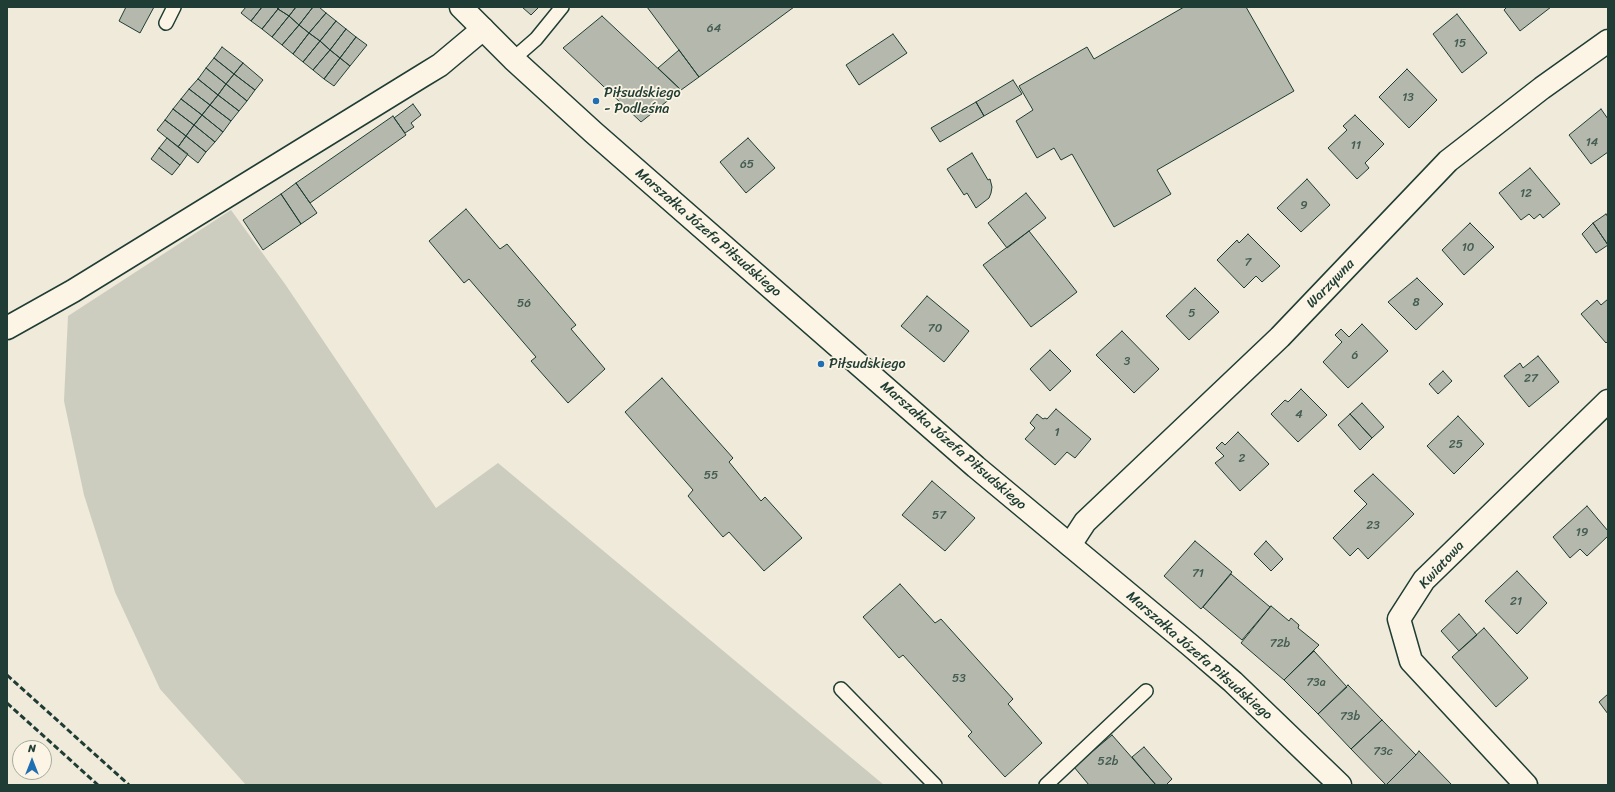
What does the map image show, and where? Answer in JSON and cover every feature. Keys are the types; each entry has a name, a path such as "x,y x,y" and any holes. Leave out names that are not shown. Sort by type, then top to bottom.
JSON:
{"street":[{"name":"Marszałka Józefa Piłsudskiego","path":"461,7 513,60 920,419 1233,682 1340,785"},
{"path":"7,328 73,291 440,65 483,29"},
{"name":"Warzywna","path":"1070,544 1085,522 1280,337 1448,161 1542,88 1608,40"},
{"name":"Kwiatowa","path":"1526,785 1411,661 1399,619 1424,580 1608,401"}],"lane":[{"path":"166,23 174,7"},
{"path":"513,60 536,39 562,7"},
{"path":"841,689 935,785"},
{"path":"1046,785 1146,691"}],"shaded area":[{"path":"231,210 285,284 436,508 498,463 884,785 246,785 160,689 115,592 84,495 64,401 68,316"}],"building":[{"path":"126,7 154,7 140,33 119,21"},
{"path":"246,7 262,7 251,21 241,13"},
{"path":"262,7 276,7 278,9 262,29 251,21"},
{"path":"280,7 296,7 289,16 278,9"},
{"path":"296,7 313,7 299,25 289,16"},
{"path":"313,7 319,7 326,13 309,33 299,25"},
{"path":"522,7 539,7 531,15"},
{"path":"647,7 794,7 699,77"},
{"path":"1184,7 1246,7 1294,91 1157,170 1171,194 1114,227 1072,154 1061,160 1054,148 1037,158 1016,121 1033,110 1019,86 1087,47 1094,59"},
{"path":"1507,7 1551,7 1520,31 1504,10"},
{"path":"278,9 289,16 272,37 262,29"},
{"path":"326,13 336,21 320,41 309,33"},
{"path":"1457,14 1487,53 1462,73 1433,34"},
{"path":"289,16 299,25 282,45 272,37"},
{"path":"602,16 681,90 641,122 563,48"},
{"path":"336,21 346,29 330,50 320,41"},
{"path":"299,25 309,33 293,54 282,45"},
{"path":"346,29 356,37 340,58 330,50"},
{"path":"309,33 320,41 303,62 293,54"},
{"path":"893,34 907,53 859,85 846,65"},
{"path":"356,37 367,45 350,66 340,58"},
{"path":"320,41 330,50 313,70 303,62"},
{"path":"222,47 243,63 234,74 214,58"},
{"path":"330,50 340,58 324,79 313,70"},
{"path":"679,50 699,77 681,90 658,68"},
{"path":"214,58 234,74 226,84 206,68"},
{"path":"340,58 350,66 334,86 324,79"},
{"path":"243,63 263,80 255,90 234,74"},
{"path":"206,68 226,84 218,95 198,79"},
{"path":"1407,69 1437,100 1409,128 1379,97"},
{"path":"234,74 255,90 247,101 226,84"},
{"path":"198,79 218,95 210,105 189,89"},
{"path":"1013,80 1022,94 984,116 976,102"},
{"path":"226,84 247,101 239,111 218,95"},
{"path":"189,89 210,105 202,115 181,99"},
{"path":"218,95 239,111 231,121 210,105"},
{"path":"181,99 202,115 194,125 173,109"},
{"path":"976,102 984,116 940,142 931,128"},
{"path":"413,104 421,115 411,123 414,127 405,133 394,118"},
{"path":"210,105 231,121 223,132 202,115"},
{"path":"173,109 194,125 186,136 165,120"},
{"path":"1601,109 1608,119 1608,152 1591,164 1569,135"},
{"path":"202,115 223,132 215,142 194,125"},
{"path":"1355,115 1384,144 1365,163 1369,168 1357,179 1328,148 1347,130 1343,126"},
{"path":"393,116 406,135 310,203 296,183"},
{"path":"165,120 186,136 178,147 157,130"},
{"path":"194,125 215,142 206,152 186,136"},
{"path":"186,136 206,152 198,163 178,147"},
{"path":"167,138 188,154 180,165 159,148"},
{"path":"748,138 775,168 746,193 720,162"},
{"path":"159,148 180,165 172,175 151,159"},
{"path":"972,153 988,180 990,179 992,187 989,198 976,208 967,193 964,195 947,169"},
{"path":"1530,168 1560,204 1543,218 1540,214 1534,219 1529,214 1521,220 1499,193"},
{"path":"1307,179 1330,205 1301,232 1277,208"},
{"path":"296,183 317,213 301,224 281,194"},
{"path":"1026,193 1046,218 1007,248 988,223"},
{"path":"281,194 301,224 263,250 243,220"},
{"path":"466,209 500,249 507,244 576,325 571,329 605,369 568,403 531,361 536,357 469,279 464,283 429,241"},
{"path":"1606,214 1608,217 1608,245 1593,223"},
{"path":"1470,223 1494,247 1464,275 1442,250"},
{"path":"1593,223 1608,245 1596,253 1582,234"},
{"path":"1029,231 1077,292 1031,327 983,265"},
{"path":"1248,234 1280,266 1262,282 1256,276 1244,288 1217,260 1237,240 1239,243"},
{"path":"1417,278 1443,304 1416,330 1388,302"},
{"path":"1195,288 1219,312 1189,340 1166,316"},
{"path":"927,296 969,331 944,362 901,326"},
{"path":"1608,299 1608,341 1606,343 1581,314 1597,300 1601,305"},
{"path":"1362,324 1388,351 1348,388 1323,362 1342,342 1335,335 1341,329 1349,337"},
{"path":"1122,331 1159,369 1134,393 1096,355"},
{"path":"1050,350 1071,371 1050,391 1030,369"},
{"path":"1538,356 1559,382 1529,407 1504,376 1520,363 1523,368"},
{"path":"1443,371 1452,381 1438,394 1429,384"},
{"path":"662,378 733,458 729,462 761,501 765,497 802,538 764,571 729,532 723,537 688,496 693,490 625,412"},
{"path":"1301,389 1327,415 1298,442 1271,414 1285,400 1288,402"},
{"path":"1362,403 1384,427 1372,438 1350,414"},
{"path":"1056,409 1091,439 1075,458 1067,452 1055,465 1025,439 1035,428 1030,423 1037,414 1043,419 1047,419"},
{"path":"1350,414 1372,438 1360,450 1338,425"},
{"path":"1458,416 1484,444 1454,474 1427,446"},
{"path":"1238,432 1269,464 1240,491 1215,463 1224,456 1216,448 1222,442 1225,445"},
{"path":"1373,474 1414,514 1368,559 1358,548 1350,556 1333,538 1367,504 1354,491"},
{"path":"932,481 975,518 945,551 902,515"},
{"path":"1587,506 1608,531 1608,536 1587,556 1580,549 1570,558 1553,537"},
{"path":"1195,541 1232,572 1201,609 1164,576"},
{"path":"1266,541 1283,559 1271,571 1254,554"},
{"path":"1517,571 1547,603 1517,634 1485,601"},
{"path":"1231,574 1270,607 1242,640 1203,607"},
{"path":"900,584 935,623 941,619 1013,699 1008,704 1042,743 1005,777 968,736 972,732 903,655 899,658 863,617"},
{"path":"1271,606 1289,621 1291,618 1299,625 1298,628 1319,645 1284,680 1241,643"},
{"path":"1459,614 1477,635 1459,651 1441,631"},
{"path":"1484,628 1528,678 1496,707 1452,657"},
{"path":"1314,651 1347,687 1318,714 1284,680"},
{"path":"1348,685 1382,720 1351,749 1318,714"},
{"path":"1608,694 1608,714 1599,702"},
{"path":"1382,720 1416,755 1386,785 1351,749"},
{"path":"1112,735 1156,785 1089,785 1074,767"},
{"path":"1144,747 1172,779 1166,785 1156,785 1132,757"},
{"path":"1419,751 1452,785 1386,785 1416,755"}],"railway":[{"path":"7,675 129,785"},
{"path":"7,703 98,785"}],"place":[{"name":"Piłsudskiego - Podleśna","path":"596,101"},
{"name":"Piłsudskiego","path":"821,364"}]}
